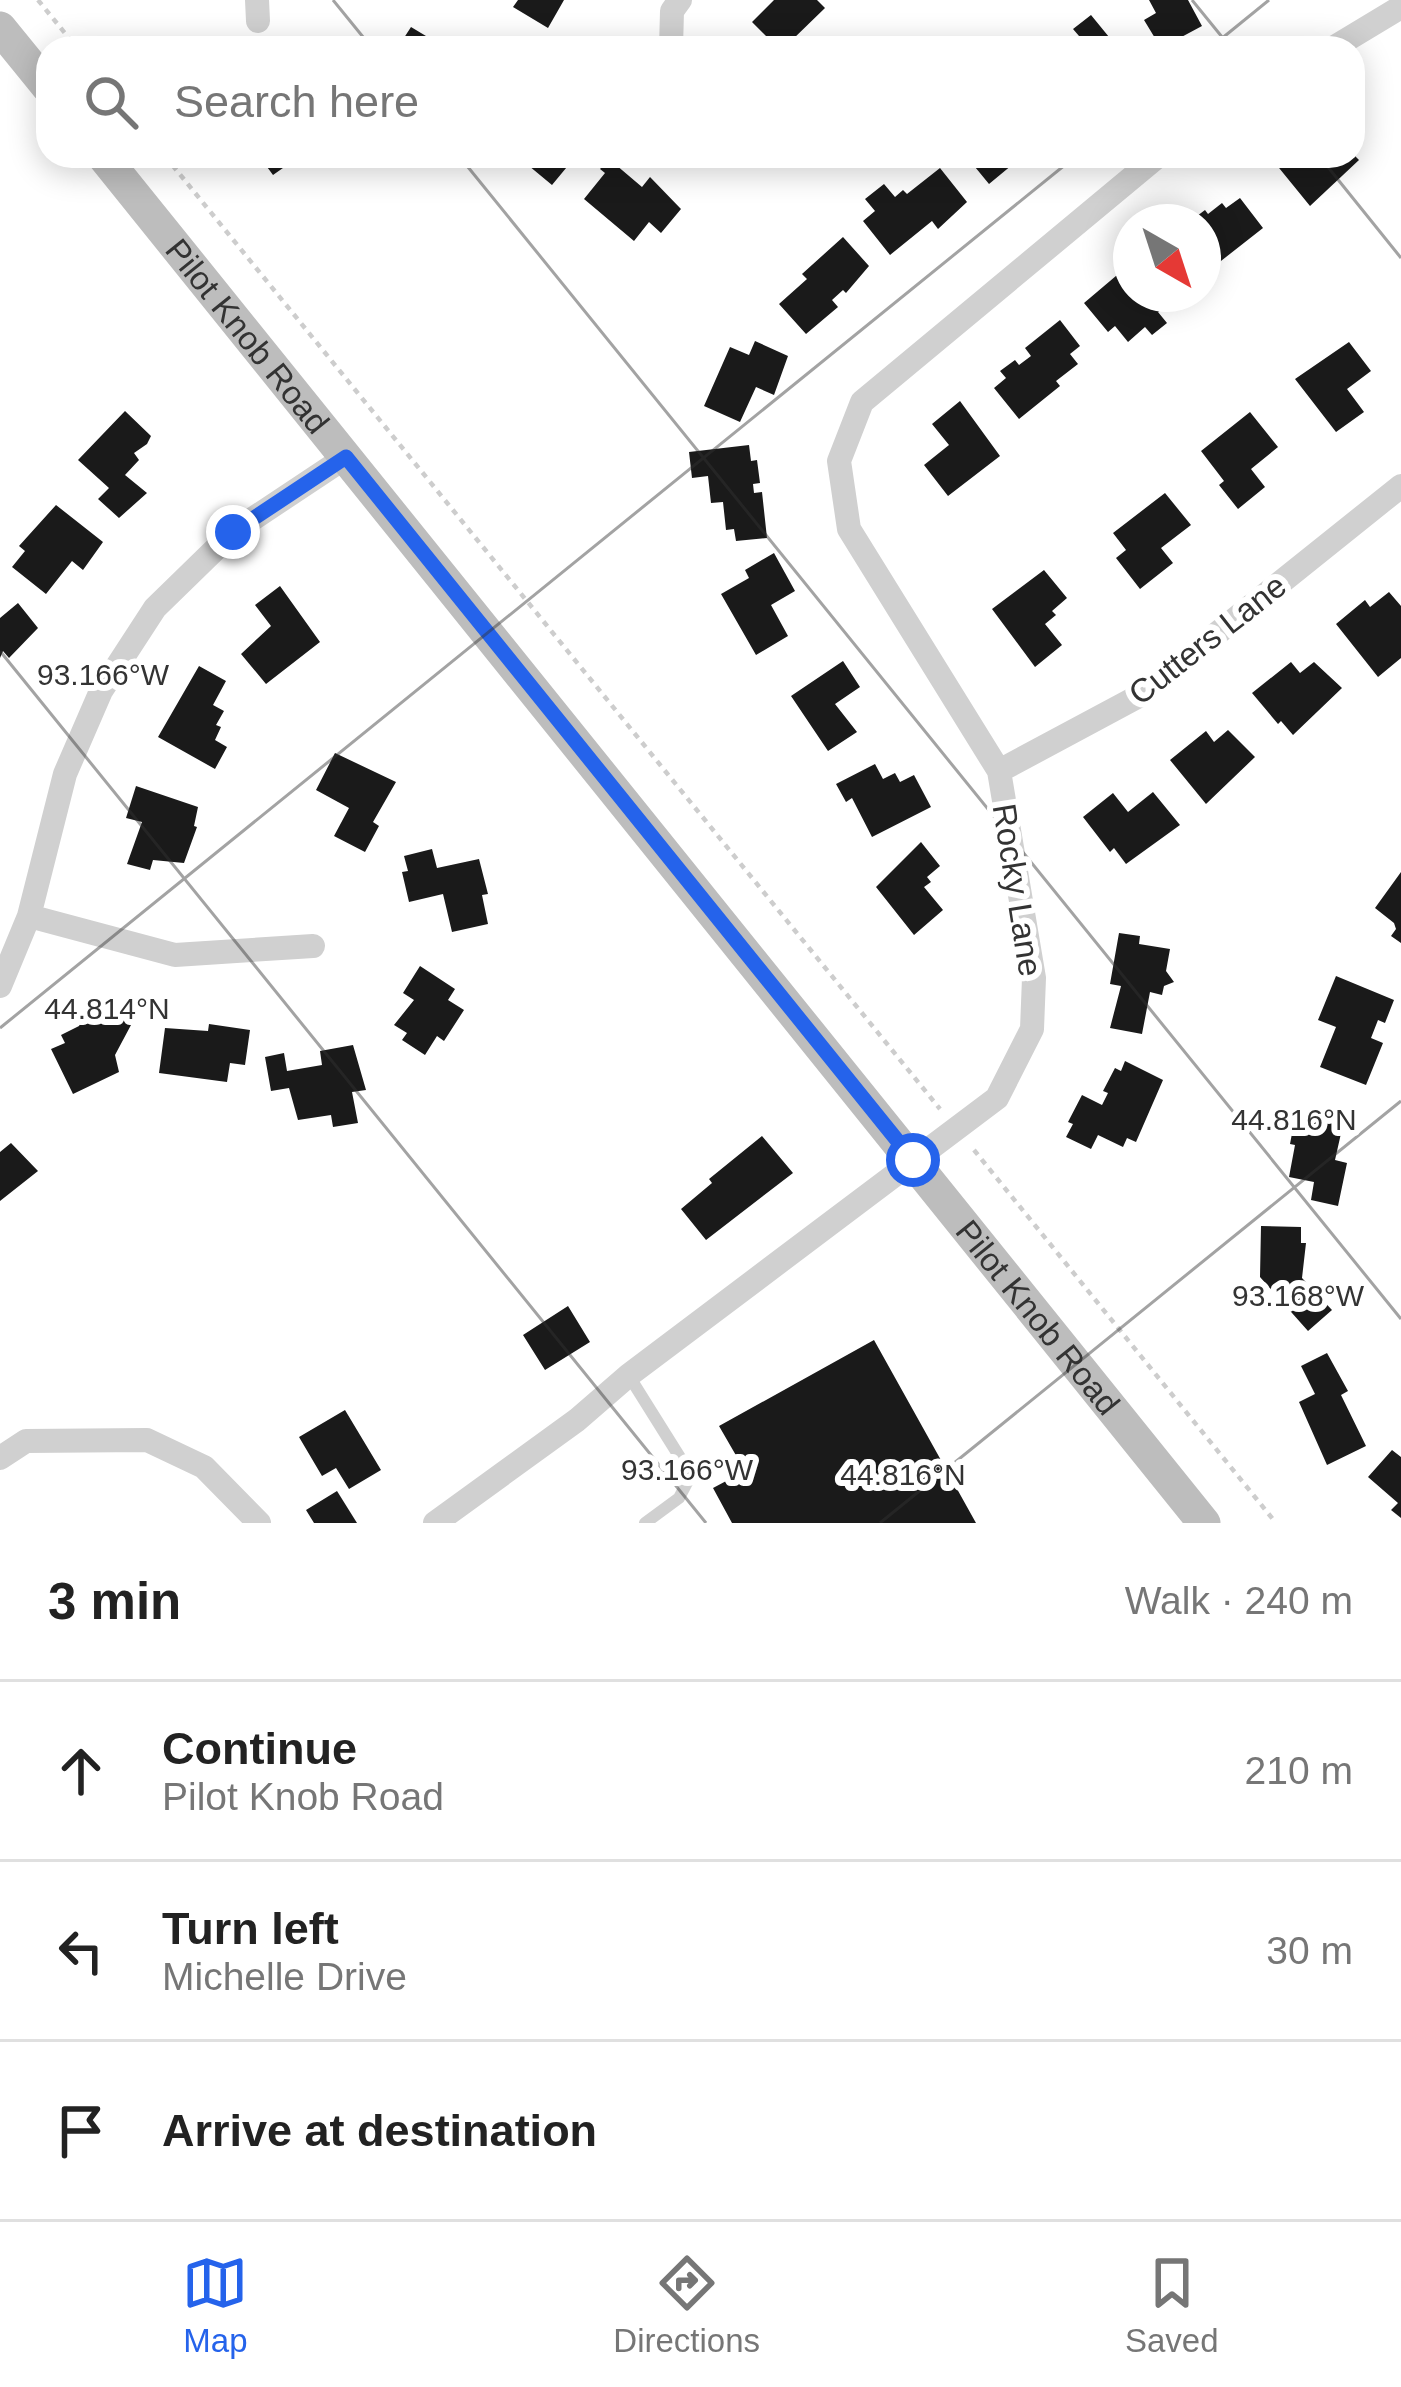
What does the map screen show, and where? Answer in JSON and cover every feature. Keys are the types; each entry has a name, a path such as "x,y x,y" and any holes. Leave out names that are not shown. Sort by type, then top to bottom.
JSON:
{"main road":[{"path":"0,28 36,72"},
{"name":"Pilot Knob Road","path":"114,168 1204,1523"}],"street":[{"path":"671,36 672,11 680,0"},
{"path":"1354,36 1401,7"},
{"name":"Rocky Lane","path":"435,1523 997,1098 1032,1029 1034,978 1000,771 849,530 839,461 862,402 1144,168"},
{"path":"0,986 29,916 65,774 100,691 155,608 233,532 346,457"},
{"name":"Cutters Lane","path":"1000,771 1139,696 1401,485"},
{"path":"29,916 175,955 313,946"},
{"path":"0,1458 26,1441 147,1440 205,1467 259,1523"}],"lane":[{"path":"628,1375 691,1474 679,1498 645,1523"}],"path":[{"path":"38,0 66,36"},
{"path":"174,168 1276,1523"}],"building":[{"path":"518,0 564,0 548,28 513,7"},
{"path":"774,0 817,0 825,8 796,36 766,36 752,22"},
{"path":"1149,0 1188,0 1202,26 1183,36 1154,36 1144,20 1156,13"},
{"path":"1091,15 1108,36 1079,36 1073,29"},
{"path":"411,27 426,36 405,36"},
{"path":"531,168 566,168 552,185"},
{"path":"620,168 642,187 650,177 681,209 661,233 649,222 634,241 584,199 605,173 600,169"},
{"path":"940,168 967,202 938,229 932,221 890,255 863,221 875,211 865,199 884,184 895,197 903,190 907,194"},
{"path":"976,168 1008,168 989,184"},
{"path":"1279,168 1350,168 1310,206"},
{"path":"1240,198 1263,228 1221,261 1221,204 1222,203 1226,208"},
{"path":"843,237 869,266 846,293 843,290 832,300 838,307 806,334 779,304 807,279 802,274"},
{"path":"1113,278 1113,312 1158,312 1167,323 1152,335 1145,327 1128,342 1115,326 1108,332 1084,303"},
{"path":"1060,320 1080,346 1070,354 1078,364 1056,381 1060,386 1019,419 994,388 1006,378 1000,371 1031,356 1025,348"},
{"path":"755,341 788,356 774,395 756,387 740,422 704,406 730,347 749,355"},
{"path":"1349,342 1371,371 1347,389 1364,412 1336,432 1295,379"},
{"path":"960,401 1000,456 948,496 924,465 949,445 932,424"},
{"path":"125,411 151,436 134,453 139,460 125,475 147,493 119,518 98,499 109,488 78,460"},
{"path":"1250,412 1278,447 1251,469 1265,487 1238,509 1201,451"},
{"path":"749,445 751,461 757,460 760,483 753,484 754,493 762,492 767,538 736,541 734,529 726,530 723,502 711,503 708,476 692,478 689,452"},
{"path":"1165,493 1191,525 1161,548 1173,563 1140,589 1116,558 1126,550 1113,533"},
{"path":"56,505 103,542 83,570 72,561 46,594 12,567 25,551 19,546"},
{"path":"774,553 795,591 771,605 788,636 756,655 721,594 749,578 745,570"},
{"path":"1044,570 1067,598 1045,624 1062,645 1035,667 992,609"},
{"path":"280,586 320,642 266,684 241,654 271,626 255,605"},
{"path":"1389,592 1401,606 1401,658 1378,677 1336,624 1365,600 1370,607"},
{"path":"18,603 38,628 9,658 3,651 0,658 0,618"},
{"path":"843,661 860,687 835,704 857,732 828,751 791,696"},
{"path":"1291,662 1300,673 1314,662 1342,688 1293,735 1252,693"},
{"path":"199,666 226,681 213,705 224,711 215,740 227,747 215,769 158,737"},
{"path":"1228,730 1255,757 1206,804 1170,760 1206,731 1214,742"},
{"path":"335,753 396,782 373,822 379,826 365,852 334,836 349,808 316,790"},
{"path":"875,764 883,779 895,773 900,782 914,775 931,807 872,837 852,798 846,802 836,784"},
{"path":"136,786 198,807 197,827 184,863 153,860 150,870 127,864 142,822 126,818"},
{"path":"1153,792 1180,825 1126,864 1114,848 1110,852 1083,817 1113,793 1128,812"},
{"path":"921,842 940,866 927,877 931,882 924,887 943,910 914,935 876,887"},
{"path":"432,849 437,868 479,859 488,894 482,895 488,924 452,932 443,894 409,902 402,872 408,871 404,856"},
{"path":"1401,872 1401,943 1391,936 1394,923 1375,908"},
{"path":"1119,933 1140,936 1139,944 1170,949 1166,971 1174,982 1164,986 1162,995 1150,992 1142,1034 1110,1028 1121,986 1110,984"},
{"path":"420,966 455,989 448,1000 464,1010 444,1041 437,1036 425,1055 402,1040 407,1033 394,1025 414,1000 403,993"},
{"path":"1336,976 1394,1000 1385,1023 1378,1020 1371,1038 1383,1043 1366,1085 1320,1067 1336,1027 1318,1020"},
{"path":"93,1002 131,1025 115,1055 119,1072 73,1094 51,1049 65,1043 61,1035 79,1026"},
{"path":"209,1024 250,1030 245,1065 230,1063 227,1082 159,1073 165,1028 208,1031"},
{"path":"353,1045 366,1090 352,1092 358,1123 333,1127 331,1115 298,1120 289,1088 271,1091 265,1057 284,1053 287,1071 322,1065 320,1051"},
{"path":"1125,1061 1163,1080 1136,1142 1127,1138 1123,1147 1098,1135 1091,1149 1066,1137 1082,1095 1102,1105 1108,1093 1103,1091 1115,1068 1121,1071"},
{"path":"1303,1111 1344,1120 1335,1160 1347,1163 1338,1206 1311,1200 1314,1182 1289,1177 1294,1123 1300,1125"},
{"path":"762,1136 793,1173 706,1240 681,1209"},
{"path":"11,1143 38,1171 0,1201 0,1152"},
{"path":"1261,1226 1301,1227 1301,1243 1306,1243 1302,1278 1332,1310 1308,1331 1260,1277"},
{"path":"568,1306 590,1342 545,1370 523,1335"},
{"path":"874,1340 976,1523 732,1523 713,1488 745,1471 719,1426"},
{"path":"1327,1353 1348,1391 1341,1395 1366,1446 1327,1465 1299,1402 1315,1394 1301,1366"},
{"path":"345,1410 381,1470 349,1489 336,1468 322,1476 299,1437"},
{"path":"1392,1450 1401,1457 1401,1518 1391,1510 1398,1503 1368,1477"},
{"path":"337,1491 357,1523 314,1523 306,1510"}],"route":[{"path":"233,532 346,457 913,1160"}]}
